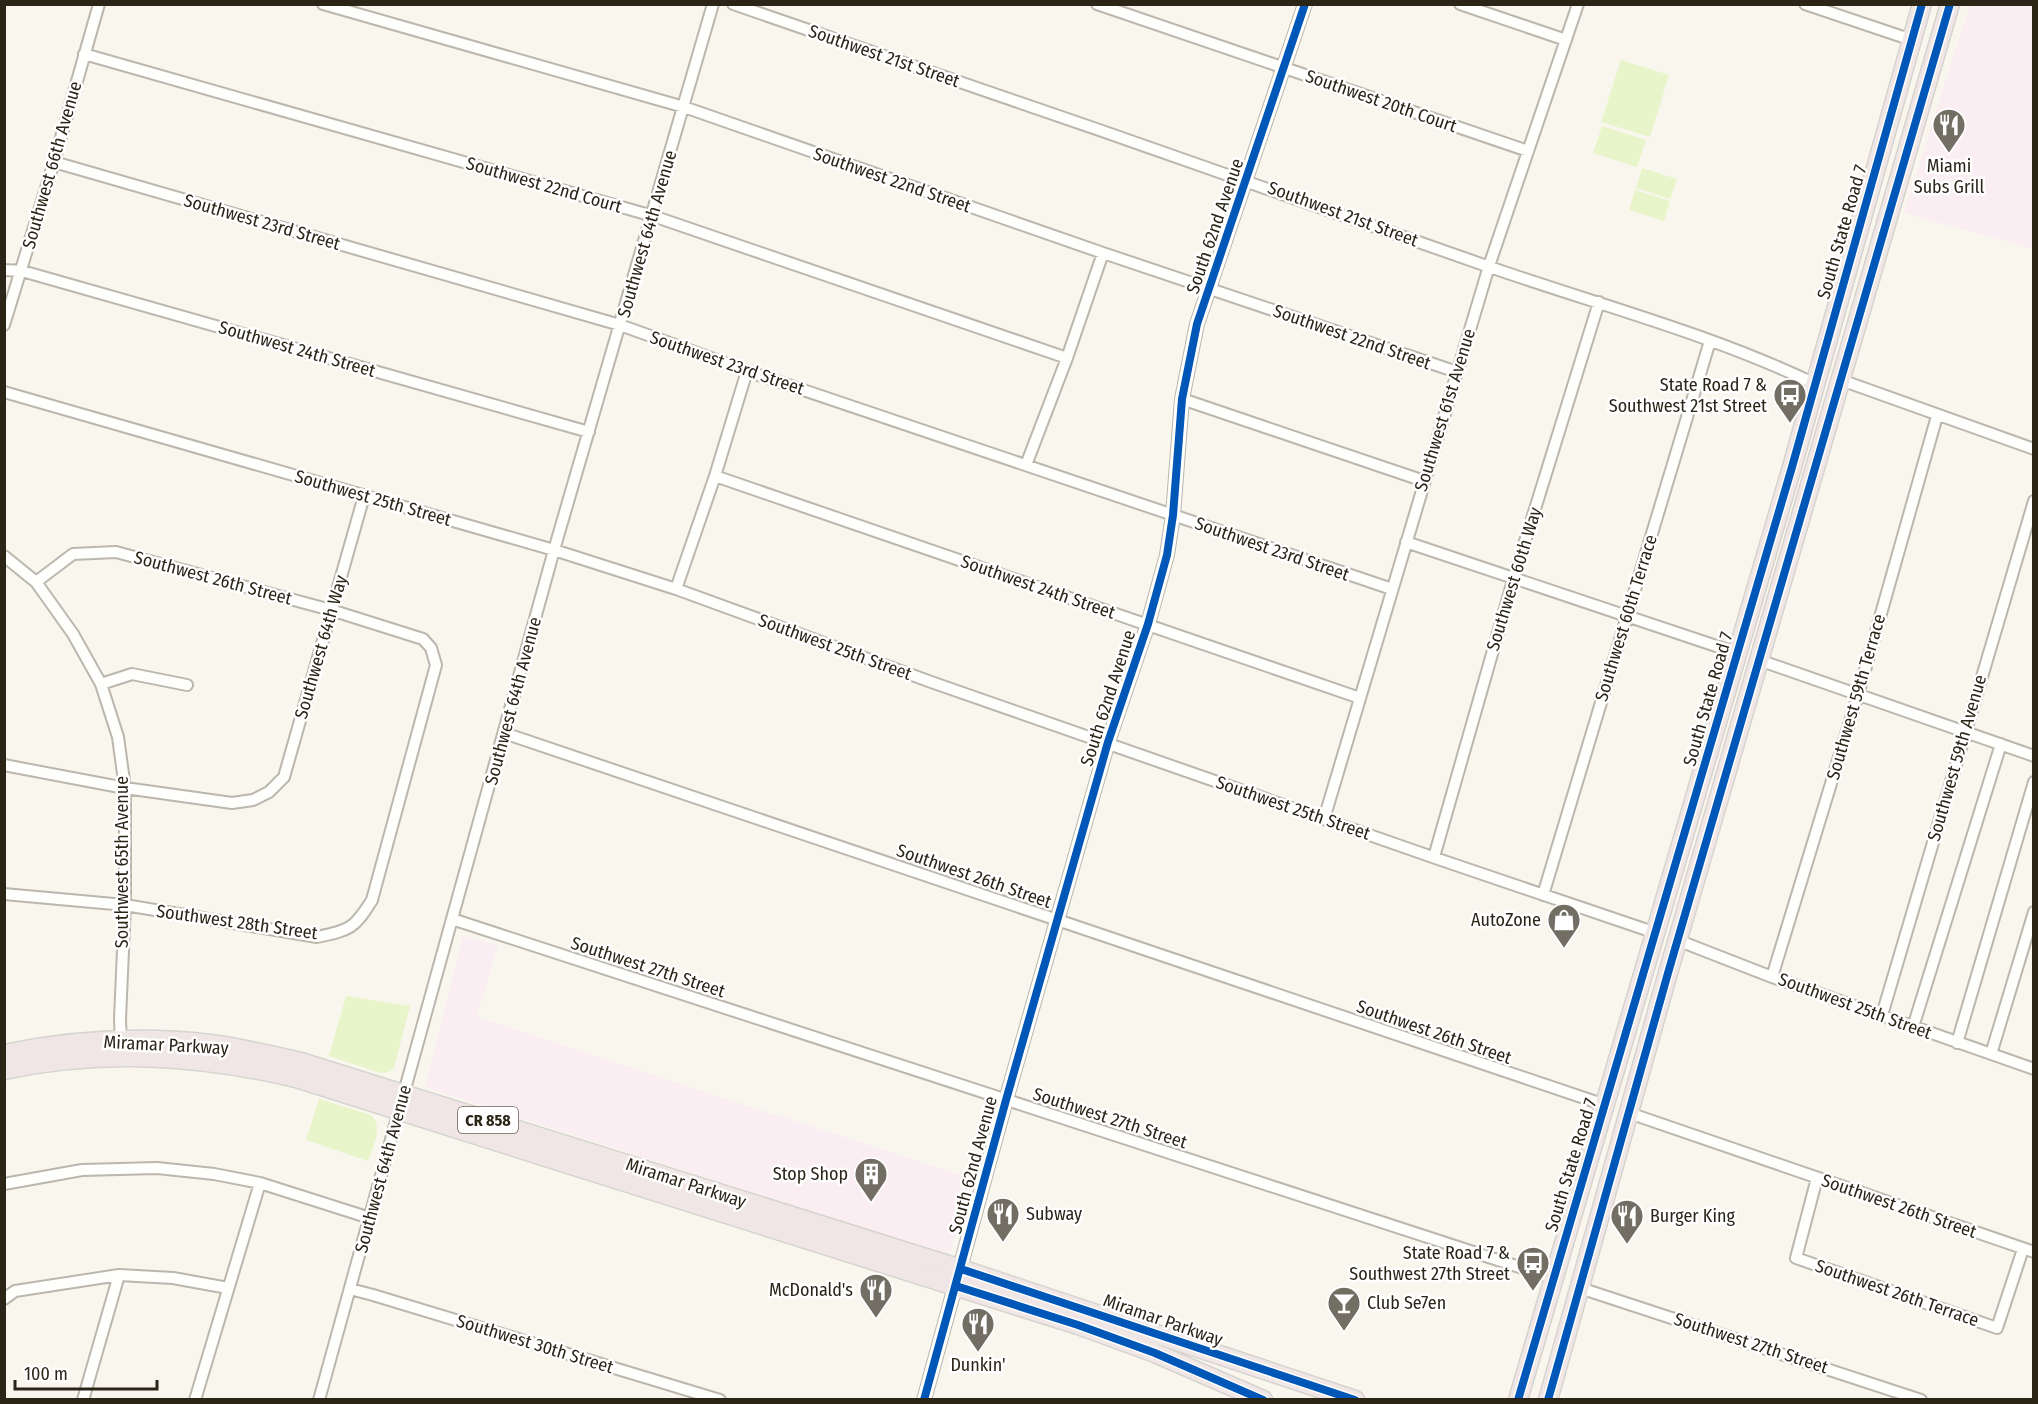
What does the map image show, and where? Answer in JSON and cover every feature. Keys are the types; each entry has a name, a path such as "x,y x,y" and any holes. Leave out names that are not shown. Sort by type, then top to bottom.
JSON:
{"main road":[{"name":"South State Road 7","path":"1518,1400 1815,384 1922,4"},
{"name":"South State Road 7","path":"1548,1400 1677,940 1950,4"},
{"path":"1869,192 1873,226 1880,244"},
{"path":"1827,341 1831,366 1841,380"},
{"path":"1815,384 1823,398 1828,422"},
{"path":"1665,900 1668,927 1677,940"},
{"path":"1656,933 1664,947 1668,973"},
{"name":"Miramar Parkway","path":"4,1054 36,1047 121,1048 210,1044 301,1062 594,1172 958,1278 1355,1400"},
{"name":"Miramar Parkway","path":"4,1070 121,1048"},
{"name":"Miramar Parkway","path":"401,1101 662,1175 958,1278 1155,1353 1254,1398"},
{"path":"594,1172 603,1170 645,1180 662,1175"}],"street":[{"name":"Southwest 66th Avenue","path":"4,325 22,271 99,4"},
{"name":"Southwest 22nd Street","path":"323,4 684,107 1103,253 1457,372"},
{"name":"Southwest 64th Avenue","path":"319,1400 554,550 713,4"},
{"name":"Southwest 21st Street","path":"733,4 1759,357 1815,384"},
{"name":"Southwest 20th Court","path":"1097,4 1528,151"},
{"name":"South 62nd Avenue","path":"924,1400 1006,1100 1108,742 1148,624 1167,555 1173,515 1182,399 1197,324 1305,4"},
{"path":"1460,4 1566,40"},
{"name":"Southwest 61st Avenue","path":"1324,819 1489,266 1578,4"},
{"path":"1805,4 1912,40"},
{"name":"Southwest 22nd Court","path":"84,54 652,216 1067,358"},
{"name":"Southwest 23rd Street","path":"54,162 620,326 1392,589"},
{"path":"1026,465 1067,358 1103,253"},
{"name":"Southwest 24th Street","path":"4,270 22,271 589,432"},
{"name":"Southwest 60th Way","path":"1434,858 1514,577 1599,302"},
{"name":"Southwest 60th Terrace","path":"1543,895 1710,341"},
{"path":"676,589 715,476 747,371"},
{"path":"1841,380 2034,449"},
{"name":"Southwest 25th Street","path":"4,392 554,550 676,589 934,683 1656,933"},
{"path":"1182,399 1424,481"},
{"name":"Southwest 59th Terrace","path":"1772,977 1858,695 1937,416"},
{"name":"Southwest 24th Street","path":"715,476 1360,698"},
{"name":"Southwest 64th Way","path":"125,788 232,803 253,800 269,792 284,777 364,496"},
{"name":"Southwest 59th Avenue","path":"1882,1015 2034,501"},
{"path":"1406,542 1737,652"},
{"name":"Southwest 26th Street","path":"36,582 73,554 116,552 331,610 423,639 431,648 436,665 372,900 359,920"},
{"path":"4,556 36,582"},
{"name":"Southwest 65th Avenue","path":"36,582 73,634 101,684 118,738 125,788 121,1048"},
{"path":"1759,660 2034,756"},
{"path":"101,684 132,674 187,685"},
{"name":"Southwest 26th Street","path":"504,733 1605,1105"},
{"path":"1913,1027 2001,744"},
{"path":"4,765 125,788"},
{"path":"1957,1043 2034,782"},
{"name":"Southwest 28th Street","path":"4,894 125,905 317,937 345,931 359,920"},
{"path":"1991,1054 2034,912"},
{"name":"Southwest 27th Street","path":"452,919 1553,1278"},
{"name":"Southwest 25th Street","path":"1677,940 1772,977 2034,1069"},
{"name":"Southwest 26th Street","path":"1629,1113 2028,1251"},
{"path":"4,1184 82,1170 157,1168 214,1174 260,1183 370,1218"},
{"name":"Southwest 26th Terrace","path":"1817,1178 1796,1258 1997,1328 2028,1251"},
{"path":"195,1400 260,1183"},
{"path":"4,1299 15,1291 119,1275 173,1278 228,1288"},
{"path":"83,1400 119,1275"},
{"name":"Southwest 27th Street","path":"1580,1288 1921,1400"},
{"name":"Southwest 30th Street","path":"350,1289 720,1400"}],"shaded area":[{"path":"1970,4 2033,5 2033,249 1904,213"},
{"path":"463,936 498,945 477,1017 972,1179 949,1256 425,1087"}],"green space":[{"path":"1621,60 1669,75 1650,137 1601,122"},
{"path":"1602,126 1646,140 1637,167 1593,153"},
{"path":"1642,168 1677,179 1670,199 1636,188"},
{"path":"1635,190 1670,201 1664,221 1629,210"},
{"path":"346,996 410,1006 394,1068 389,1072 381,1073 329,1056"},
{"path":"319,1099 371,1115 375,1120 376,1137 368,1161 306,1140"}],"cycle path":[{"path":"924,1400 1006,1100 1108,742 1148,624 1167,555 1173,515 1182,399 1197,324 1305,4"},
{"path":"1518,1400 1792,467 1922,4"},
{"path":"1548,1400 1668,973 1950,4"},
{"path":"961,1269 1355,1400"},
{"path":"956,1286 1078,1325 1155,1353 1263,1400"}],"place":[{"name":"Miami Subs Grill","path":"1949,154"},
{"name":"State Road 7 & Southwest 21st Street","path":"1790,424"},
{"name":"AutoZone","path":"1564,949"},
{"name":"Stop Shop","path":"871,1203"},
{"name":"Subway","path":"1003,1243"},
{"name":"Burger King","path":"1627,1245"},
{"name":"State Road 7 & Southwest 27th Street","path":"1533,1292"},
{"name":"McDonald's","path":"876,1319"},
{"name":"Club Se7en","path":"1344,1332"},
{"name":"Dunkin'","path":"978,1353"}]}
